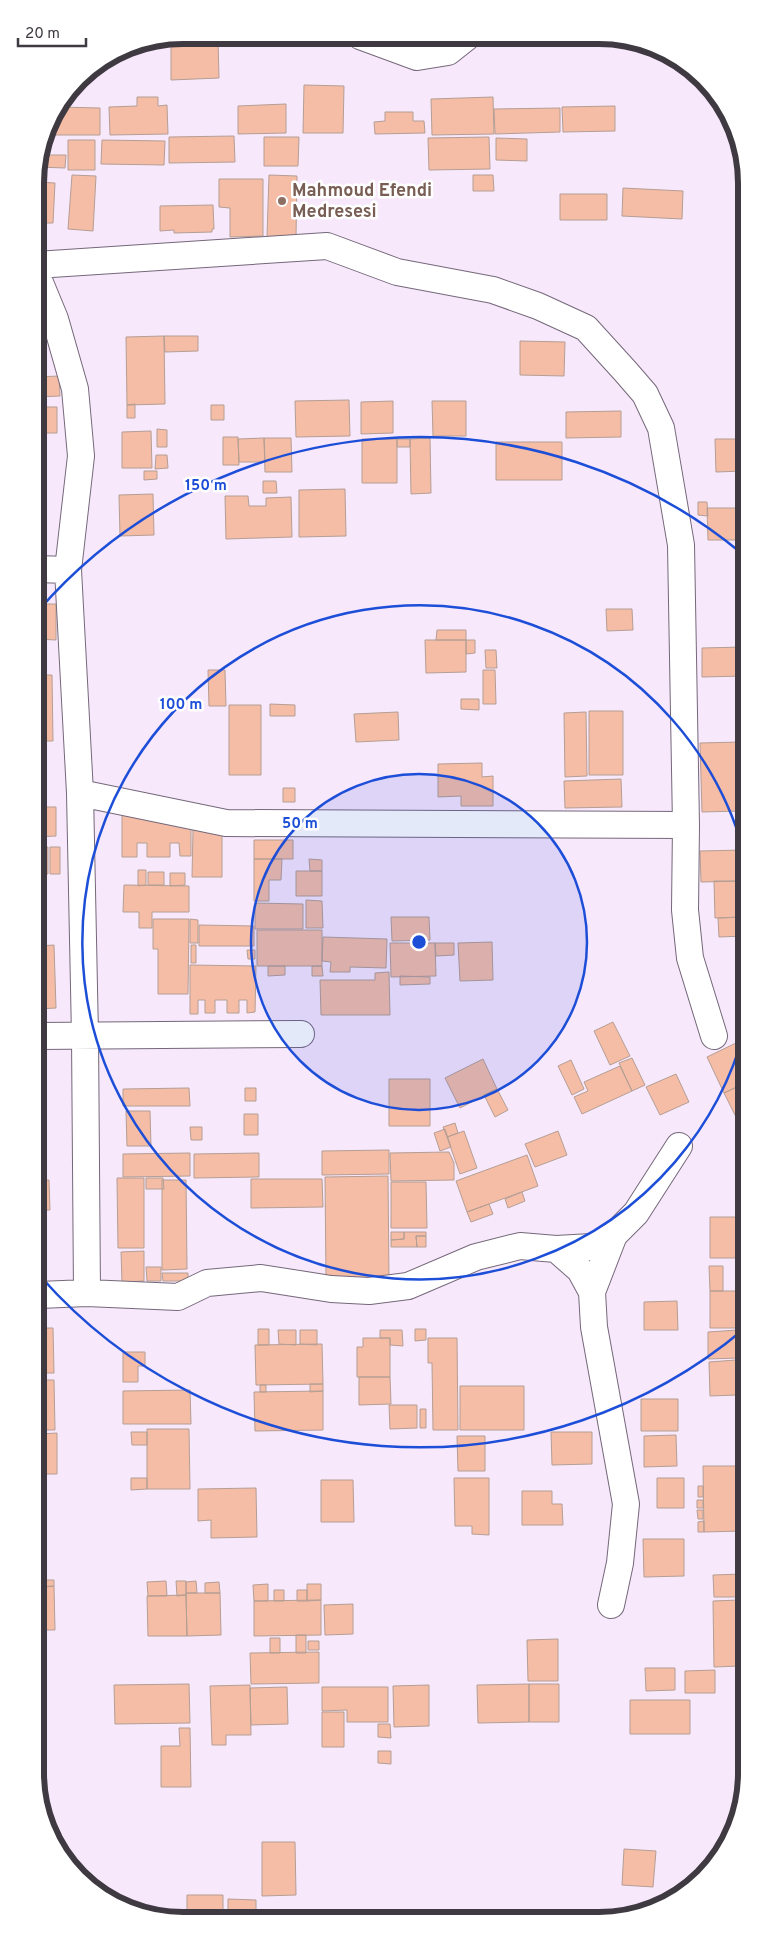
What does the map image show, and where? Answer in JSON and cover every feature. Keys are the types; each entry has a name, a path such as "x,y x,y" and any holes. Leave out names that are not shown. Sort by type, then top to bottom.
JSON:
{"street":[{"path":"382,44 417,57 448,52 458,44"},
{"path":"44,264 327,246 397,272 493,290 538,306 586,328 645,394 661,428 680,546 686,825 685,910 690,958 714,1036"},
{"path":"44,292 55,319 75,389 81,456 68,570 80,793 85,1036 87,1293"},
{"path":"44,570 68,570"},
{"path":"80,793 226,822 686,825"},
{"path":"44,1036 301,1034"},
{"path":"44,1295 87,1293 178,1297 207,1283 261,1278 331,1290 369,1291 408,1286 476,1257 520,1246 556,1249 592,1247 614,1235 636,1213 679,1146"},
{"path":"611,1605 620,1563 626,1504 594,1327 592,1292 614,1235"},
{"path":"556,1249 580,1270 592,1292"}],"building":[{"path":"218,44 219,78 171,80 171,45"},
{"path":"304,85 344,86 343,133 303,133"},
{"path":"137,97 158,97 158,106 167,105 168,134 110,135 109,107 137,106"},
{"path":"493,97 494,134 432,135 431,99"},
{"path":"286,104 286,133 238,134 238,106"},
{"path":"615,106 615,131 563,132 562,107"},
{"path":"66,107 100,108 100,135 52,135"},
{"path":"560,108 560,132 495,134 494,109"},
{"path":"385,112 413,112 413,121 424,121 425,133 375,134 374,122 385,121"},
{"path":"234,136 235,162 169,163 169,137"},
{"path":"264,137 299,137 298,166 264,166"},
{"path":"489,137 490,169 429,170 428,138"},
{"path":"496,138 527,139 527,161 496,160"},
{"path":"68,140 95,140 95,170 68,170"},
{"path":"102,140 165,141 164,165 101,164"},
{"path":"46,155 66,155 65,168 45,167"},
{"path":"72,175 96,176 93,231 68,229"},
{"path":"269,175 297,176 296,237 267,237"},
{"path":"473,175 493,175 494,191 473,191"},
{"path":"219,179 263,179 263,236 230,237 230,208 219,207"},
{"path":"44,182 55,183 53,223 44,223"},
{"path":"623,188 683,191 682,219 622,216"},
{"path":"560,194 607,194 607,220 560,220"},
{"path":"213,205 214,229 212,229 212,232 174,233 174,230 160,231 160,206"},
{"path":"164,336 165,404 127,405 126,337"},
{"path":"164,336 198,336 198,351 165,352"},
{"path":"520,341 565,342 564,376 520,375"},
{"path":"59,376 60,396 44,397 44,377"},
{"path":"349,400 350,436 296,437 295,401"},
{"path":"393,401 393,433 361,434 361,402"},
{"path":"432,401 466,401 466,436 433,436"},
{"path":"135,404 135,418 127,418 127,405"},
{"path":"211,405 224,405 224,420 211,420"},
{"path":"44,407 57,407 57,433 44,433"},
{"path":"621,411 621,437 566,438 566,412"},
{"path":"157,429 167,430 167,447 157,447"},
{"path":"151,431 152,468 122,468 122,432"},
{"path":"223,437 238,437 239,465 223,465"},
{"path":"264,438 291,438 292,472 265,472"},
{"path":"264,438 265,462 239,462 238,439"},
{"path":"430,438 431,493 411,494 410,439"},
{"path":"362,439 397,439 397,483 362,483"},
{"path":"397,439 410,439 410,447 397,447"},
{"path":"715,439 738,439 738,471 716,472"},
{"path":"496,442 562,442 562,480 496,480"},
{"path":"156,455 167,455 168,468 155,469"},
{"path":"144,471 157,471 157,479 144,480"},
{"path":"263,481 276,481 277,493 263,493"},
{"path":"345,489 346,536 299,537 299,490"},
{"path":"153,494 154,535 120,536 119,495"},
{"path":"225,496 248,496 249,506 266,506 266,498 291,497 292,537 226,539"},
{"path":"698,502 707,502 708,516 698,515"},
{"path":"707,508 738,508 738,540 708,540"},
{"path":"44,604 56,604 56,640 44,639"},
{"path":"606,609 632,609 633,630 607,631"},
{"path":"437,630 466,630 466,640 436,640"},
{"path":"425,640 466,640 466,672 426,673"},
{"path":"466,640 475,640 475,653 466,654"},
{"path":"738,647 738,676 702,677 702,648"},
{"path":"485,650 496,650 497,668 486,668"},
{"path":"208,670 225,670 226,706 209,706"},
{"path":"483,670 495,670 496,704 483,704"},
{"path":"44,675 52,675 53,741 44,741"},
{"path":"461,699 479,699 479,710 461,709"},
{"path":"270,704 295,705 295,716 270,716"},
{"path":"229,705 261,705 261,775 229,775"},
{"path":"589,711 623,711 623,775 589,775"},
{"path":"398,712 399,740 356,742 354,714"},
{"path":"586,712 587,776 565,777 564,713"},
{"path":"738,742 738,811 702,812 700,743"},
{"path":"482,763 482,777 493,776 493,806 461,806 461,796 438,797 438,764"},
{"path":"621,779 622,807 565,808 564,781"},
{"path":"283,788 295,788 295,802 283,802"},
{"path":"44,807 56,807 56,836 44,837"},
{"path":"122,807 191,816 191,856 180,856 179,843 170,843 170,857 147,857 147,843 137,843 137,857 122,857"},
{"path":"193,830 222,830 222,877 192,877"},
{"path":"254,840 293,840 293,859 254,859"},
{"path":"44,847 48,847 48,874 44,874"},
{"path":"50,847 60,847 60,874 50,874"},
{"path":"738,850 738,881 701,882 700,851"},
{"path":"254,859 282,859 281,880 269,880 269,901 254,901"},
{"path":"309,859 322,860 322,871 310,871"},
{"path":"138,870 146,870 146,885 138,886"},
{"path":"296,871 322,871 322,896 296,896"},
{"path":"148,872 164,872 164,885 148,885"},
{"path":"170,873 185,873 185,885 170,886"},
{"path":"714,881 738,881 738,917 715,918"},
{"path":"124,885 189,886 189,912 152,912 152,928 139,928 139,912 123,912"},
{"path":"306,900 322,901 323,928 306,928"},
{"path":"255,903 303,904 303,929 255,929"},
{"path":"391,917 429,917 430,940 392,941"},
{"path":"738,917 738,936 719,937 718,918"},
{"path":"153,919 189,919 188,994 158,994 158,949 153,949"},
{"path":"190,919 198,920 198,943 190,943"},
{"path":"199,925 254,926 254,946 199,946"},
{"path":"257,930 322,930 322,966 257,966"},
{"path":"323,937 387,939 386,968 350,967 350,972 330,972 331,962 322,961"},
{"path":"492,942 493,980 460,981 458,943"},
{"path":"390,943 435,943 436,976 391,977"},
{"path":"435,943 454,943 454,955 436,956"},
{"path":"54,945 56,1008 44,1009 44,946"},
{"path":"191,945 196,945 196,963 191,963"},
{"path":"247,950 255,950 255,959 248,959"},
{"path":"190,965 256,966 255,1012 247,1013 247,1000 239,1000 239,1013 227,1013 227,1000 215,1000 215,1013 205,1013 205,1000 198,1000 198,1014 190,1014"},
{"path":"268,966 285,966 285,975 268,976"},
{"path":"312,966 322,966 323,976 312,976"},
{"path":"389,972 390,1015 321,1015 320,980 375,980 375,973"},
{"path":"400,976 430,977 430,984 400,985"},
{"path":"613,1022 630,1056 610,1065 594,1031"},
{"path":"736,1043 738,1047 738,1086 724,1093 707,1057"},
{"path":"632,1058 645,1085 632,1091 619,1063"},
{"path":"483,1059 497,1089 460,1108 445,1078"},
{"path":"571,1060 584,1089 572,1095 558,1066"},
{"path":"620,1066 632,1091 582,1114 574,1097 588,1091 584,1082"},
{"path":"676,1074 689,1102 660,1115 646,1087"},
{"path":"389,1079 430,1079 430,1126 389,1126"},
{"path":"738,1086 738,1116 736,1117 724,1093"},
{"path":"189,1088 190,1106 123,1106 123,1089"},
{"path":"245,1088 256,1088 256,1101 245,1101"},
{"path":"497,1089 508,1110 495,1117 484,1095"},
{"path":"126,1111 150,1111 151,1146 127,1146"},
{"path":"244,1114 258,1114 258,1135 244,1135"},
{"path":"455,1123 458,1133 447,1137 443,1127"},
{"path":"190,1127 202,1127 202,1140 191,1140"},
{"path":"445,1129 451,1147 440,1151 434,1133"},
{"path":"464,1131 477,1168 460,1174 447,1137"},
{"path":"558,1131 567,1155 535,1167 525,1144"},
{"path":"389,1150 389,1174 322,1175 322,1151"},
{"path":"449,1152 454,1163 454,1180 391,1181 390,1153"},
{"path":"190,1153 190,1176 123,1177 123,1154"},
{"path":"259,1153 259,1177 194,1178 194,1154"},
{"path":"527,1155 538,1186 467,1212 456,1181"},
{"path":"388,1176 389,1278 326,1279 325,1177"},
{"path":"117,1178 144,1178 144,1248 118,1248"},
{"path":"146,1178 163,1178 164,1189 146,1189"},
{"path":"251,1179 322,1179 323,1207 251,1208"},
{"path":"44,1180 49,1180 50,1210 44,1210"},
{"path":"162,1180 186,1180 187,1269 162,1270"},
{"path":"391,1182 426,1182 427,1228 391,1228"},
{"path":"522,1192 525,1201 508,1208 505,1199"},
{"path":"489,1204 493,1214 471,1222 467,1212"},
{"path":"710,1217 738,1217 738,1258 710,1258"},
{"path":"391,1232 404,1232 404,1239 391,1240"},
{"path":"404,1232 426,1232 426,1236 416,1236 417,1247 391,1247 391,1240 404,1239"},
{"path":"416,1236 426,1236 426,1247 417,1247"},
{"path":"144,1251 144,1281 122,1282 121,1252"},
{"path":"709,1266 723,1266 723,1291 710,1291"},
{"path":"146,1267 161,1267 161,1281 147,1281"},
{"path":"162,1273 188,1273 188,1281 163,1281"},
{"path":"710,1291 738,1291 738,1328 710,1328"},
{"path":"677,1301 678,1330 644,1330 644,1302"},
{"path":"44,1328 53,1328 54,1373 44,1373"},
{"path":"258,1329 269,1329 269,1345 258,1345"},
{"path":"415,1329 426,1329 426,1340 415,1341"},
{"path":"278,1330 296,1330 296,1345 279,1344"},
{"path":"300,1330 317,1330 317,1345 300,1344"},
{"path":"380,1330 402,1330 403,1346 390,1345 390,1338 380,1338"},
{"path":"738,1330 738,1358 708,1359 708,1332"},
{"path":"363,1338 390,1338 390,1377 357,1377 357,1347 363,1347"},
{"path":"428,1338 457,1338 458,1430 433,1430 432,1363 428,1363"},
{"path":"322,1344 323,1384 256,1385 255,1345"},
{"path":"123,1352 145,1352 145,1366 138,1366 138,1382 123,1382"},
{"path":"736,1360 737,1395 710,1396 709,1362"},
{"path":"359,1377 390,1377 391,1404 359,1405"},
{"path":"44,1380 54,1380 55,1430 44,1430"},
{"path":"310,1384 323,1384 323,1391 310,1392"},
{"path":"260,1385 266,1385 266,1392 260,1392"},
{"path":"460,1386 524,1386 524,1430 460,1430"},
{"path":"190,1390 191,1424 123,1424 123,1391"},
{"path":"323,1391 323,1430 255,1431 254,1392"},
{"path":"641,1399 678,1399 678,1431 641,1431"},
{"path":"389,1405 417,1405 417,1428 390,1429"},
{"path":"420,1409 426,1409 426,1428 420,1428"},
{"path":"147,1429 189,1429 190,1489 147,1489"},
{"path":"131,1432 147,1432 147,1445 132,1445"},
{"path":"551,1432 592,1432 592,1464 552,1465"},
{"path":"57,1433 57,1474 44,1474 44,1434"},
{"path":"676,1435 677,1466 644,1467 644,1436"},
{"path":"457,1436 485,1436 485,1471 458,1471"},
{"path":"703,1466 738,1466 738,1531 704,1532"},
{"path":"131,1478 147,1478 147,1489 131,1490"},
{"path":"454,1478 489,1478 489,1535 472,1534 472,1526 455,1526"},
{"path":"657,1478 684,1478 684,1508 657,1508"},
{"path":"321,1480 353,1480 354,1522 321,1522"},
{"path":"698,1486 703,1486 703,1497 698,1497"},
{"path":"256,1488 257,1537 211,1538 211,1520 198,1521 198,1489"},
{"path":"522,1491 552,1491 552,1504 562,1504 563,1525 522,1525"},
{"path":"697,1500 703,1500 703,1508 697,1508"},
{"path":"697,1510 703,1510 703,1519 698,1519"},
{"path":"704,1521 704,1532 698,1532 698,1522"},
{"path":"643,1539 684,1539 684,1576 644,1577"},
{"path":"738,1574 738,1597 714,1597 713,1575"},
{"path":"44,1580 54,1580 54,1586 44,1587"},
{"path":"166,1581 167,1596 148,1596 147,1582"},
{"path":"176,1581 186,1581 186,1595 177,1596"},
{"path":"196,1581 197,1593 186,1593 186,1582"},
{"path":"219,1582 220,1593 205,1593 205,1583"},
{"path":"268,1584 268,1601 254,1601 253,1585"},
{"path":"307,1584 321,1584 321,1600 307,1601"},
{"path":"54,1586 55,1630 44,1630 44,1587"},
{"path":"274,1590 284,1590 284,1601 274,1601"},
{"path":"297,1590 307,1590 307,1601 297,1601"},
{"path":"186,1593 220,1593 221,1635 187,1636"},
{"path":"186,1595 187,1636 148,1636 147,1596"},
{"path":"321,1600 321,1635 254,1636 254,1601"},
{"path":"738,1600 738,1666 714,1667 713,1601"},
{"path":"353,1604 353,1634 325,1635 324,1605"},
{"path":"296,1635 306,1635 306,1653 296,1653"},
{"path":"270,1638 280,1638 280,1653 270,1653"},
{"path":"558,1639 558,1681 528,1681 527,1640"},
{"path":"308,1641 319,1641 319,1650 308,1650"},
{"path":"319,1652 319,1683 251,1684 250,1653"},
{"path":"645,1668 675,1668 675,1690 646,1691"},
{"path":"715,1670 715,1693 685,1693 685,1671"},
{"path":"189,1684 190,1723 115,1724 114,1685"},
{"path":"529,1684 559,1684 559,1722 529,1722"},
{"path":"529,1684 529,1722 478,1723 477,1685"},
{"path":"250,1685 251,1735 226,1735 226,1745 212,1745 210,1686"},
{"path":"429,1685 429,1726 394,1727 393,1686"},
{"path":"287,1687 288,1724 251,1725 250,1688"},
{"path":"322,1687 388,1687 388,1722 347,1722 347,1710 322,1711"},
{"path":"630,1700 690,1700 690,1734 630,1734"},
{"path":"322,1712 344,1712 344,1747 322,1747"},
{"path":"378,1724 390,1724 391,1738 378,1737"},
{"path":"179,1728 190,1728 191,1787 161,1787 161,1746 180,1746"},
{"path":"378,1751 391,1751 391,1764 378,1763"},
{"path":"262,1842 295,1842 296,1895 262,1896"},
{"path":"624,1849 656,1851 653,1887 622,1885"},
{"path":"187,1895 223,1895 223,1912 187,1912"},
{"path":"228,1899 256,1900 256,1912 228,1912"}],"place":[{"name":"Mahmoud Efendi Medresesi","path":"282,201"}]}
